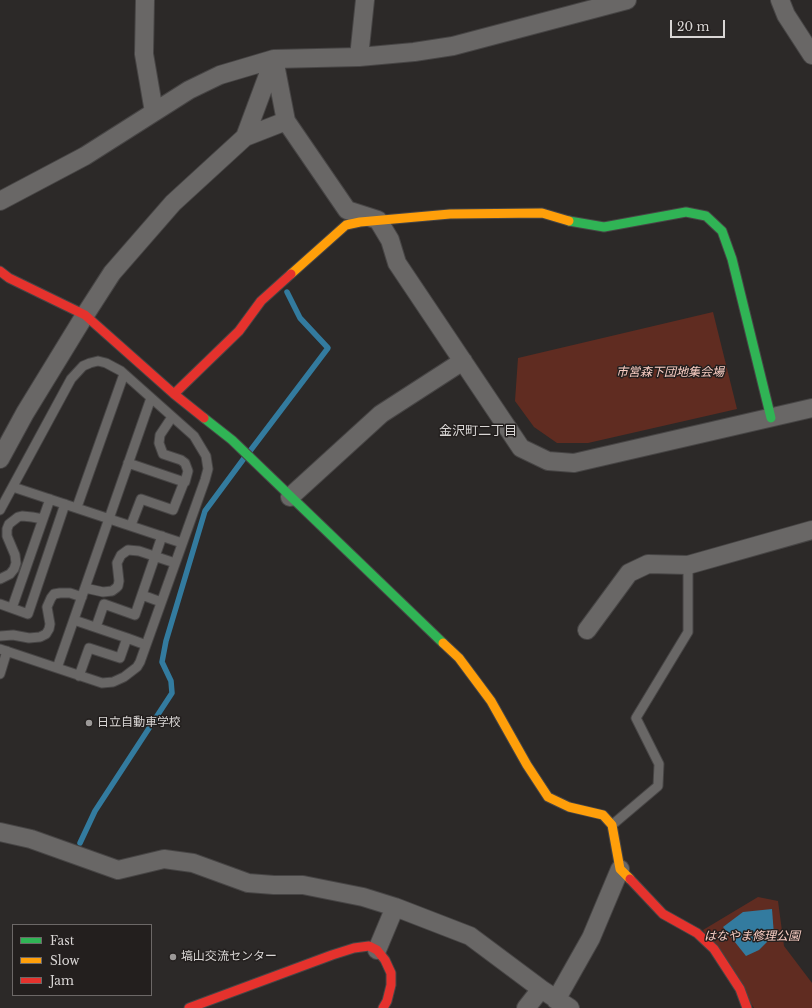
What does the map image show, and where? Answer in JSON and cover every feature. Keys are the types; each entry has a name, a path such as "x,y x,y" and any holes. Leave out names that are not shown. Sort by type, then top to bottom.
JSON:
{"street":[{"path":"145,0 144,54 154,112"},
{"path":"359,57 366,0"},
{"path":"0,202 85,156 189,90 220,75 274,58 359,57 414,52 453,46 627,0"},
{"path":"780,0 786,15 812,55"},
{"path":"274,58 286,121 347,210 378,220 390,240 397,263 522,448 548,461 574,463 812,408"},
{"path":"245,137 274,58"},
{"path":"0,459 25,413 112,273 173,204 245,137 286,121"},
{"path":"174,394 239,331 261,301 346,225 378,220 450,214 542,213 568,221 604,227 686,212 706,216 722,231 732,259 772,418"},
{"path":"0,271 9,278 85,315 174,394 232,440 459,658 491,701 527,765 548,797 569,807 603,815 612,825 620,869 563,1004 470,936 395,907 363,898 303,885 248,883 193,863 164,859 118,870 31,839 0,832"},
{"path":"290,497 381,414 463,361"},
{"path":"587,630 629,573 648,564 688,565 812,530"},
{"path":"620,869 663,914 697,933 714,949 740,989 747,1008"},
{"path":"377,950 395,907"},
{"path":"189,1008 354,948 369,946 377,950 385,960 390,973 391,985 387,1001 382,1008"},
{"path":"526,1008 541,989"}],"lane":[{"path":"0,510 71,379 83,366 98,361 106,363 124,374 194,436 206,456 208,469 202,488 137,667 124,678 113,682 102,683 3,650 0,674"},
{"path":"77,507 124,374"},
{"path":"57,668 151,398"},
{"path":"131,525 141,499 173,510 188,472 185,463 181,460 163,454 159,443 159,439 172,417"},
{"path":"128,463 202,488"},
{"path":"13,487 182,543"},
{"path":"12,608 50,498"},
{"path":"0,604 28,614 65,504"},
{"path":"0,579 10,574 16,563 15,555 7,536 9,524 18,517 22,516 43,519"},
{"path":"96,627 104,604 135,615 162,536"},
{"path":"0,636 13,635 29,638 40,637 46,634 50,624 47,607 48,602 54,594 112,591 118,586 120,581 117,563 121,556 128,550 135,550 175,563"},
{"path":"612,825 658,786 660,764 636,718 688,632 688,565"},
{"path":"142,595 161,602"},
{"path":"74,620 146,644"},
{"path":"79,676 89,648 120,658 127,638"}],"green space":[{"name":"市営森下団地集会場","path":"713,312 737,409 588,443 557,443 534,427 515,401 518,358"},
{"name":"はなやま修理公園","path":"758,897 778,901 784,946 812,983 812,1008 754,1008 703,930"}],"water":[{"path":"772,909 774,935 759,950 746,956 723,927 743,912"}],"waterway":[{"path":"250,451 328,348 300,318 287,292"},
{"path":"80,843 95,811 172,693 171,681 162,662 166,641 205,511 245,457"}],"traffic: fast":[{"path":"569,221 604,227 686,212 706,216 722,231 732,259 771,418"},
{"path":"204,418 232,440 443,643"}],"traffic: slow":[{"path":"291,274 346,225 360,222 450,214 542,213 569,221"},
{"path":"443,643 459,658 491,701 527,765 548,797 569,807 603,815 612,825 620,869 630,879"}],"traffic: jam":[{"path":"0,271 9,278 85,315 174,394 204,418"},
{"path":"174,394 239,331 261,301 291,274"},
{"path":"630,879 663,914 697,933 714,949 740,989 747,1008"},
{"path":"189,1008 332,955 354,948 369,946 377,950 385,960 391,973 391,985 387,1001 383,1008"}],"place":[{"name":"日立自動車学校","path":"89,723"},
{"name":"塙山交流センター","path":"173,957"}],"district":[{"name":"金沢町二丁目","path":"478,431"}]}
